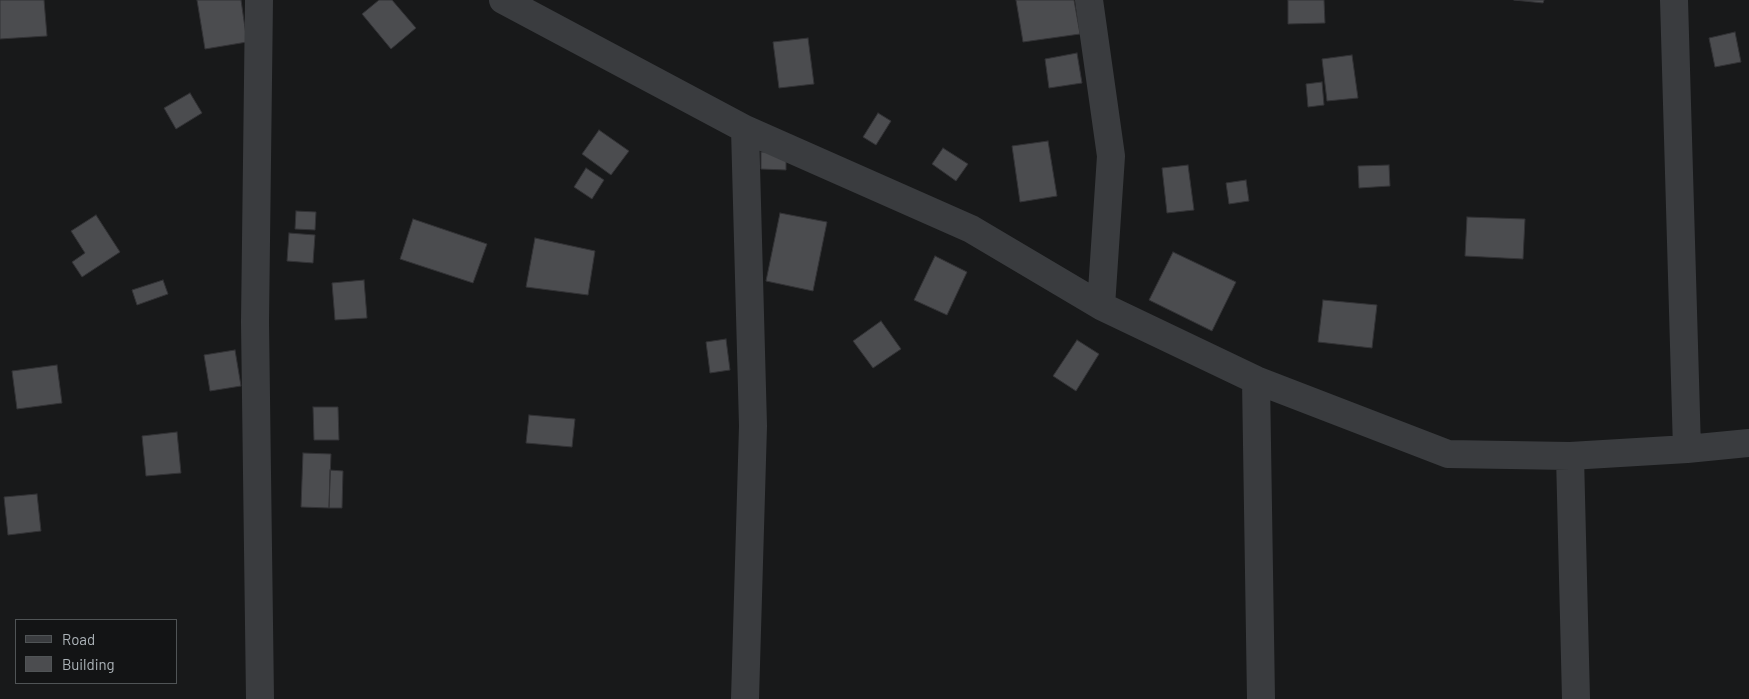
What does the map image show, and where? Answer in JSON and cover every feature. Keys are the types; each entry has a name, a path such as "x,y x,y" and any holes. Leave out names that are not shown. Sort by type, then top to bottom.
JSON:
{"street":[{"path":"258,0 255,322 260,699"},
{"path":"503,0 746,130 971,229 1101,306 1256,380 1448,454 1570,456 1749,443"},
{"path":"1089,0 1111,156 1101,306"},
{"path":"1674,0 1687,449"},
{"path":"746,130 753,426 746,699"},
{"path":"1256,380 1261,699"},
{"path":"1570,456 1576,699"}],"building":[{"path":"0,0 44,0 47,36 0,39"},
{"path":"197,0 241,0 247,42 205,49"},
{"path":"379,0 392,0 416,28 391,49 362,14"},
{"path":"1016,0 1074,0 1080,34 1023,42"},
{"path":"1288,0 1324,0 1325,23 1288,24"},
{"path":"1514,0 1544,0 1543,3"},
{"path":"1735,32 1741,62 1715,67 1709,38"},
{"path":"808,38 814,84 779,88 773,42"},
{"path":"1077,53 1082,83 1049,88 1045,59"},
{"path":"1352,55 1358,98 1327,101 1322,59"},
{"path":"1322,82 1324,105 1308,107 1306,84"},
{"path":"190,93 202,113 176,129 164,108"},
{"path":"878,113 891,121 876,145 863,137"},
{"path":"599,130 629,151 611,175 582,154"},
{"path":"1048,141 1057,196 1020,202 1012,146"},
{"path":"943,148 968,164 956,181 932,164"},
{"path":"761,152 786,152 786,170 761,169"},
{"path":"1188,165 1194,210 1167,213 1162,168"},
{"path":"1389,165 1390,186 1359,188 1358,166"},
{"path":"586,168 604,180 592,199 574,187"},
{"path":"1246,180 1249,201 1229,204 1226,183"},
{"path":"296,211 316,212 315,230 295,229"},
{"path":"780,213 827,222 813,291 766,281"},
{"path":"96,215 120,252 82,277 72,262 85,253 71,231"},
{"path":"1467,217 1525,219 1523,259 1465,256"},
{"path":"413,219 487,244 473,283 400,259"},
{"path":"289,233 315,235 313,263 287,261"},
{"path":"535,238 595,251 588,295 526,287"},
{"path":"1173,252 1236,282 1212,331 1149,300"},
{"path":"935,256 967,272 947,315 914,300"},
{"path":"163,280 168,294 137,305 132,290"},
{"path":"364,280 367,318 335,320 332,283"},
{"path":"1323,300 1377,305 1372,348 1318,342"},
{"path":"881,321 901,349 873,368 853,341"},
{"path":"726,339 730,370 710,373 706,342"},
{"path":"1077,340 1099,354 1076,391 1053,376"},
{"path":"235,350 241,386 210,391 204,355"},
{"path":"57,365 62,403 17,409 12,371"},
{"path":"313,407 338,407 339,440 314,440"},
{"path":"529,415 575,419 572,447 526,443"},
{"path":"177,432 181,473 146,476 142,436"},
{"path":"303,453 331,454 329,508 301,507"},
{"path":"330,470 343,471 342,508 329,508"},
{"path":"37,494 41,531 8,535 4,497"}]}
